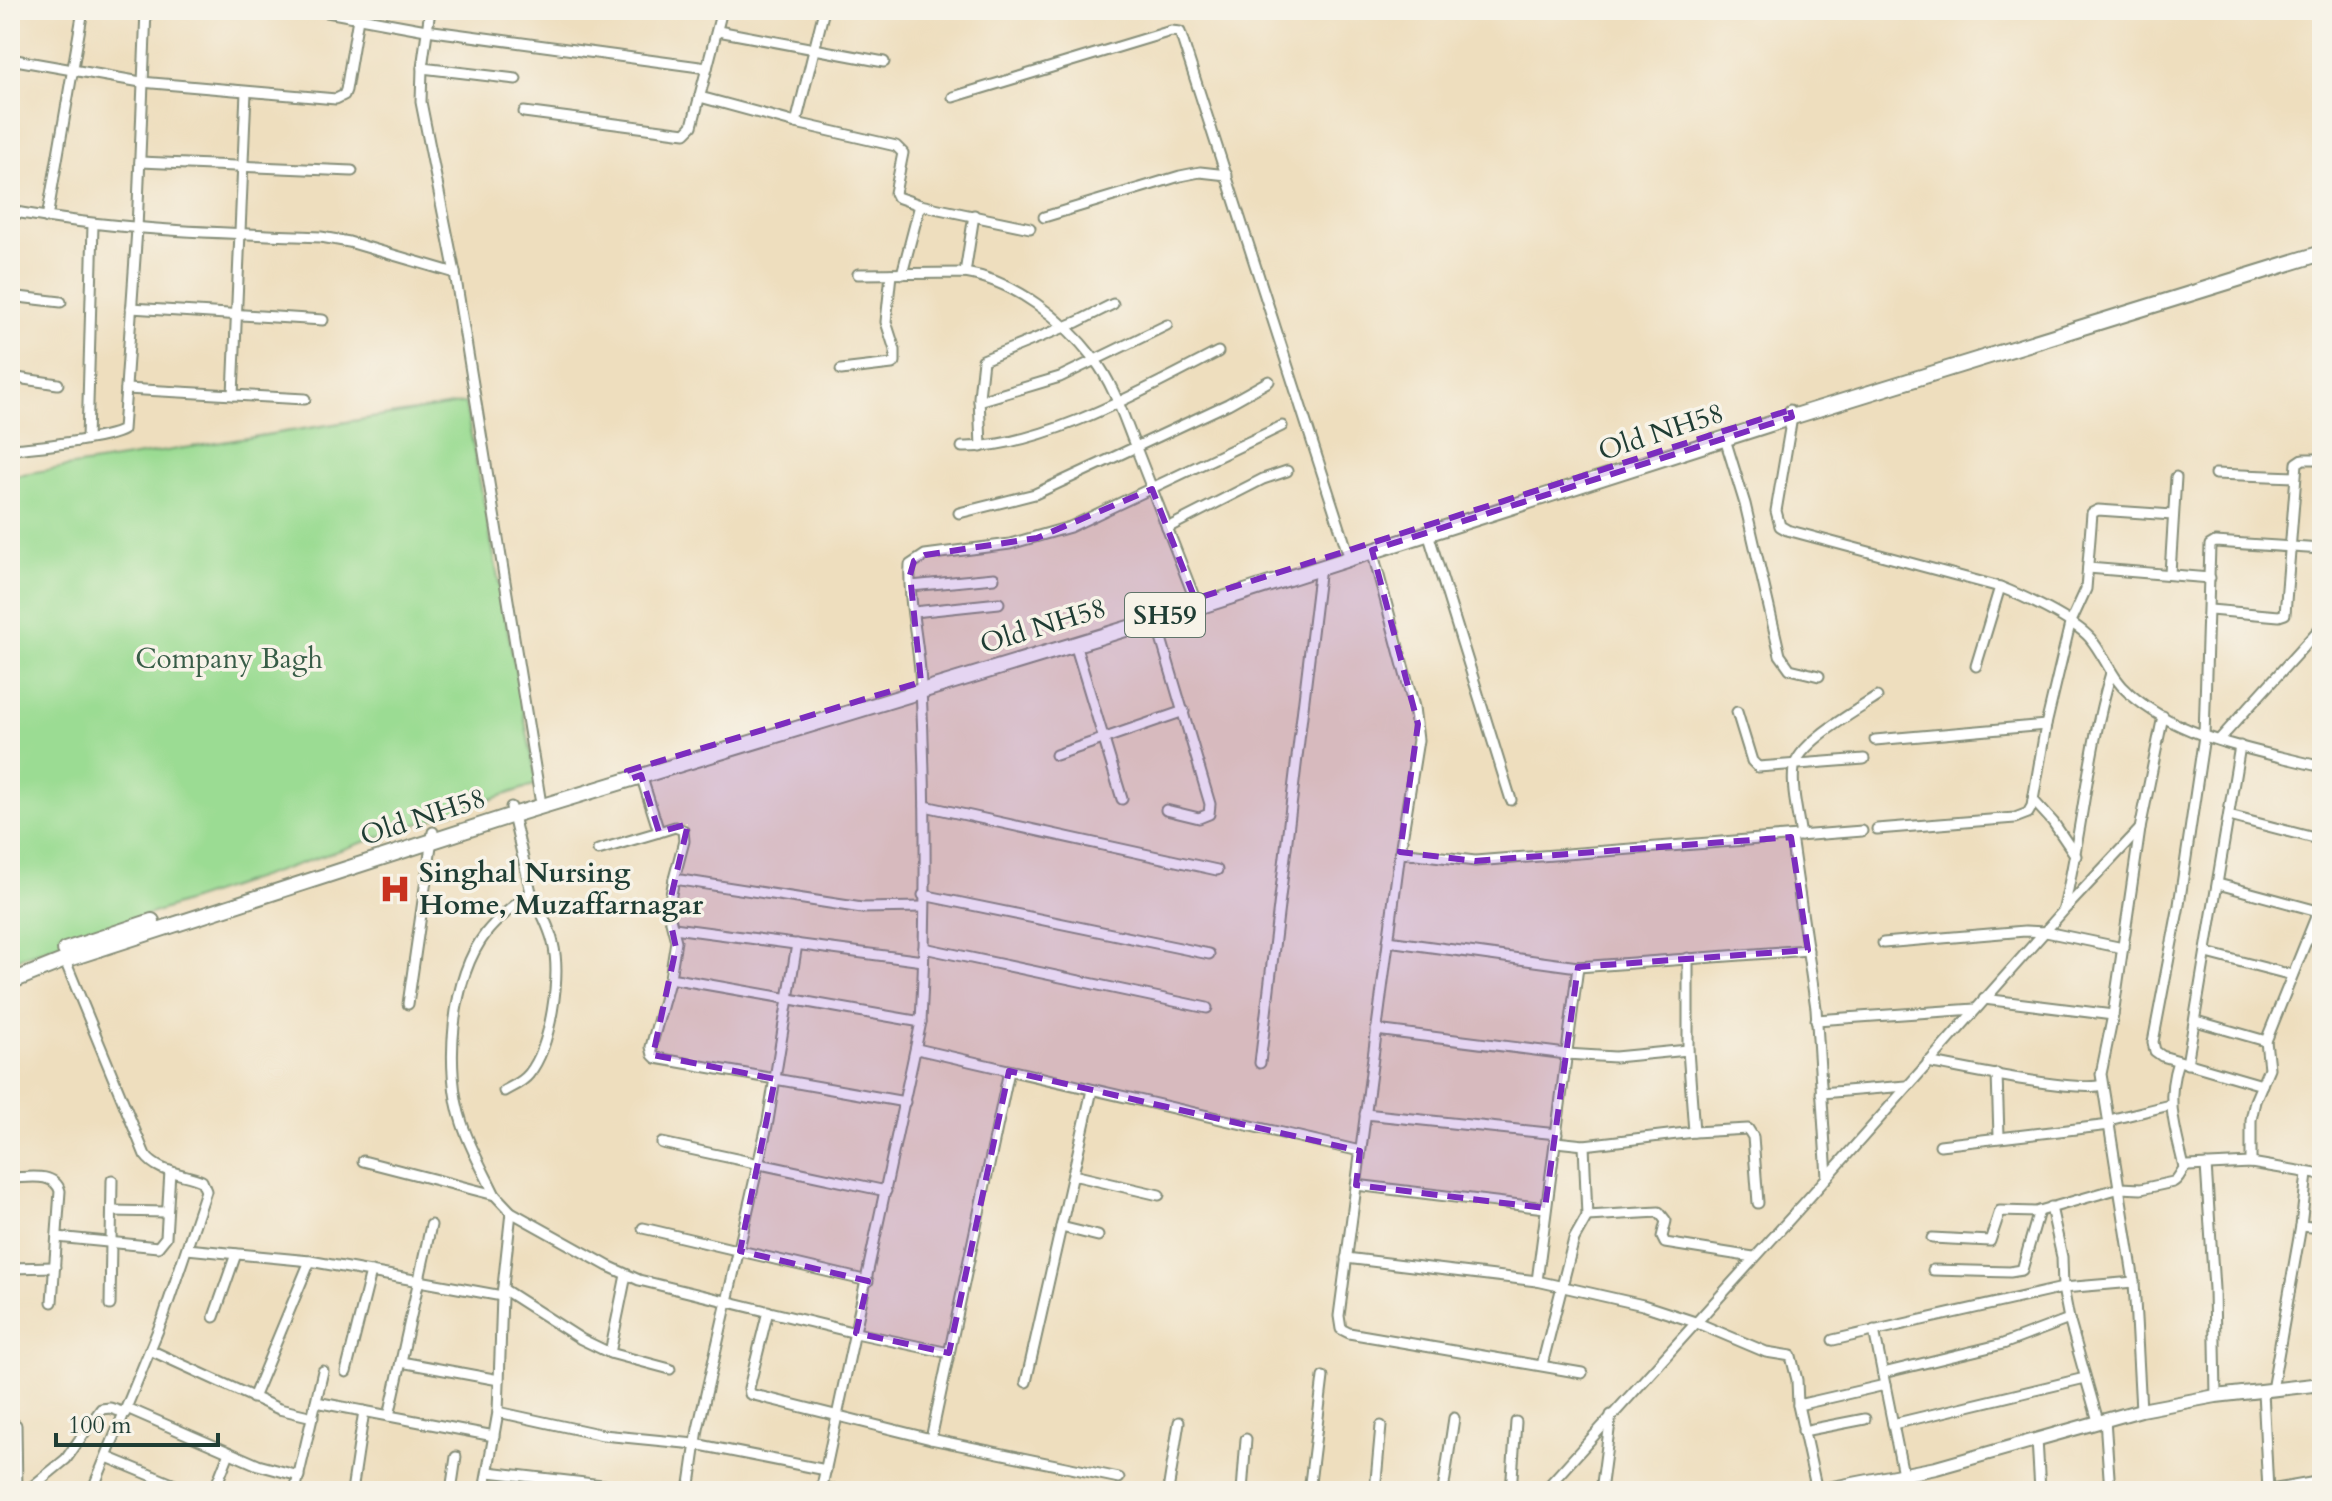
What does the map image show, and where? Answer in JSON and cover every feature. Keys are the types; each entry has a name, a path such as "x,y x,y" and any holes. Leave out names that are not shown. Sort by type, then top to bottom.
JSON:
{"main road":[{"name":"Old NH58","path":"10,973 512,811 1428,533 2322,244"},
{"name":"Old NH58","path":"921,686 1075,644 1347,550 2322,253"},
{"name":"Old NH58","path":"512,811 540,798 633,775"},
{"name":"Old NH58","path":"10,982 63,955"}],"street":[{"path":"10,27 14,10"},
{"path":"47,218 83,10"},
{"path":"10,449 121,432 137,229 146,10"},
{"path":"316,10 426,30 707,68"},
{"path":"430,10 421,102 455,273 540,798"},
{"path":"524,112 685,133 692,126 722,10"},
{"path":"796,123 824,10"},
{"path":"10,59 141,82 341,98 346,90 358,18"},
{"path":"953,97 1175,30 1184,38 1347,550"},
{"path":"718,31 884,62"},
{"path":"422,68 516,79"},
{"path":"233,395 246,92"},
{"path":"700,97 901,149 903,153 895,193 901,199 1030,228"},
{"path":"140,162 352,171"},
{"path":"1044,217 1180,176 1200,172 1227,175"},
{"path":"841,370 895,362 895,350 886,322 896,274 920,205"},
{"path":"10,211 137,229 335,239 455,273"},
{"path":"965,273 974,215"},
{"path":"87,439 93,225"},
{"path":"858,274 978,275 1021,293 1064,328 1095,360 1118,403 1197,603"},
{"path":"10,296 61,302"},
{"path":"981,447 979,401 983,360 1064,328 1113,304"},
{"path":"131,308 323,320"},
{"path":"979,401 1035,385 1167,325"},
{"path":"962,447 981,447 1034,435 1118,403 1218,352"},
{"path":"10,403 12,377 58,384"},
{"path":"959,513 1035,494 1228,404 1269,381"},
{"path":"126,389 305,399"},
{"path":"1791,414 1776,511 1780,526 2000,587 2022,596 2088,635 2111,673 2130,695 2163,716 2204,736 2322,767"},
{"path":"840,1491 822,1489 921,1022 925,806 921,686 910,565 919,558 1037,538 1070,527 1282,426"},
{"path":"1725,439 1745,504 1780,655 1790,669 1819,676"},
{"path":"2210,610 2285,614 2295,477 2299,460 2322,459"},
{"path":"1167,528 1263,479 1287,471"},
{"path":"2215,474 2295,477"},
{"path":"2170,573 2176,477"},
{"path":"1877,829 2015,818 2028,813 2070,624 2086,589 2091,517 2094,511 2173,515"},
{"path":"1428,533 1511,800"},
{"path":"2262,1085 2158,1054 2153,1042 2181,890 2204,736 2212,542 2322,549"},
{"path":"1372,550 1418,724 1418,740 1400,852 1346,1258 1339,1316 1341,1329 1344,1332 1582,1373"},
{"path":"1260,1063 1320,567"},
{"path":"2088,568 2210,578"},
{"path":"911,586 994,578"},
{"path":"1976,666 2000,587"},
{"path":"914,612 999,603"},
{"path":"1155,618 1210,809 1209,814 1199,818 1166,810"},
{"path":"2219,740 2322,626"},
{"path":"1075,644 1122,799"},
{"path":"2064,910 2111,673"},
{"path":"1827,1177 1816,1020 1796,837 1795,764 1809,745 1877,697"},
{"path":"1056,755 1184,711"},
{"path":"1737,712 1754,765 1764,768 1864,759"},
{"path":"2141,1410 2134,1282 2102,1085 2140,829 2163,716"},
{"path":"1875,740 2046,725"},
{"path":"2184,1167 2170,1105 2171,1083 2196,1021 2240,746"},
{"path":"633,775 659,832"},
{"path":"2033,800 2053,822 2076,856"},
{"path":"925,806 1217,870"},
{"path":"504,1091 528,1075 537,1062 545,1044 556,979 550,930 531,892 512,811"},
{"path":"2229,816 2322,840"},
{"path":"598,850 675,827 683,830 684,841 668,910 676,948 651,1047 653,1055 661,1059 905,1102"},
{"path":"1544,1491 2140,829"},
{"path":"1400,852 1475,861 1862,831"},
{"path":"408,1004 433,836"},
{"path":"674,879 862,908 923,907"},
{"path":"2218,884 2320,906 2266,1041 2269,1068 2251,1120 2251,1163"},
{"path":"531,892 485,934 463,981 456,1015 452,1060 455,1094 462,1123 495,1195 511,1212 626,1275 949,1353"},
{"path":"923,895 1209,954"},
{"path":"674,928 923,961"},
{"path":"1883,943 2008,932 2046,932 2123,948"},
{"path":"1388,941 1578,967 1808,950"},
{"path":"689,1491 695,1444 740,1251 775,1079 797,944"},
{"path":"924,948 1207,1008"},
{"path":"2207,953 2292,975"},
{"path":"63,955 145,1155 151,1163 198,1179 205,1186 187,1249 150,1350 92,1491"},
{"path":"1688,958 1688,1050 1694,1132"},
{"path":"1537,1281 1578,967"},
{"path":"670,978 921,1022"},
{"path":"1984,999 2113,1015"},
{"path":"1816,1020 1975,1009"},
{"path":"2196,1021 2266,1041"},
{"path":"1376,1030 1566,1054 1615,1057 1688,1050"},
{"path":"917,1049 1360,1151"},
{"path":"1928,1062 2092,1088 2102,1085"},
{"path":"931,1439 1009,1071"},
{"path":"1997,1074 1999,1136"},
{"path":"1821,1093 1906,1086"},
{"path":"1026,1382 1092,1090"},
{"path":"1940,1145 2109,1122 2170,1105"},
{"path":"1365,1114 1557,1138 1584,1145 1744,1128 1751,1132 1758,1203"},
{"path":"662,1143 886,1191"},
{"path":"1542,1365 1574,1239 1587,1216 1584,1145"},
{"path":"363,1161 495,1195"},
{"path":"1932,1238 1990,1241 2000,1211 2039,1211 2120,1188 2141,1189 2173,1182 2184,1167 2251,1163 2322,1175"},
{"path":"2206,1165 2214,1289 2216,1396"},
{"path":"57,1237 158,1247 166,1237 170,1171"},
{"path":"2307,1174 2301,1226 2268,1391 2266,1491 2322,1481"},
{"path":"1073,1175 1159,1195"},
{"path":"10,1178 47,1178 58,1183 60,1191 52,1302"},
{"path":"110,1305 112,1180"},
{"path":"1356,1185 1545,1208"},
{"path":"2051,1207 2062,1257 2063,1288 2069,1319 2085,1378 2102,1420 2110,1491"},
{"path":"112,1211 167,1212"},
{"path":"1933,1270 2022,1270 2039,1211"},
{"path":"484,1491 498,1412 502,1293 511,1212"},
{"path":"1587,1216 1659,1212 1666,1221 1663,1241 1669,1245 1753,1257"},
{"path":"389,1416 431,1225"},
{"path":"2301,1226 2322,1228"},
{"path":"1061,1227 1098,1236"},
{"path":"643,1228 868,1281"},
{"path":"187,1249 310,1261 502,1293 610,1353 670,1369"},
{"path":"214,1317 236,1254"},
{"path":"1346,1258 1537,1281 1643,1305 1695,1322 1766,1352 1791,1356 1803,1431 1817,1491 1979,1457 2141,1410 2216,1396 2322,1384"},
{"path":"253,1398 310,1261"},
{"path":"10,1268 55,1267"},
{"path":"346,1372 371,1272"},
{"path":"610,1353 626,1275"},
{"path":"1833,1340 2063,1288 2134,1282"},
{"path":"768,1311 750,1394 931,1439 1119,1478"},
{"path":"1883,1373 2003,1344 2069,1319"},
{"path":"1874,1330 1903,1474"},
{"path":"150,1350 279,1409 313,1417"},
{"path":"401,1362 499,1380"},
{"path":"295,1491 323,1371"},
{"path":"1309,1491 1323,1377"},
{"path":"1893,1424 2085,1378"},
{"path":"1798,1405 1885,1385"},
{"path":"316,1402 494,1436"},
{"path":"16,1425 19,1491 30,1488 66,1459 101,1409 110,1408 126,1411 258,1465 299,1476"},
{"path":"352,1491 364,1411"},
{"path":"498,1412 614,1436 695,1444 826,1470"},
{"path":"1601,1491 1611,1415"},
{"path":"1443,1491 1454,1418"},
{"path":"1803,1431 1865,1419"},
{"path":"1168,1491 1179,1422"},
{"path":"1511,1491 1516,1422"},
{"path":"1375,1491 1381,1426"},
{"path":"1242,1491 1246,1439"},
{"path":"2037,1439 2040,1491"},
{"path":"214,1491 229,1453"},
{"path":"107,1457 189,1491"},
{"path":"451,1491 456,1457"},
{"path":"489,1472 654,1491"}],"highlighted area":[{"path":"1790,410 1792,417 1372,550 1418,724 1400,852 1475,861 1791,837 1808,950 1578,967 1545,1208 1356,1185 1360,1151 1009,1071 949,1353 856,1333 868,1281 740,1251 775,1079 653,1055 676,948 668,910 688,824 659,832 641,775 630,779 627,771 921,682 910,575 914,561 925,555 1037,538 1152,489 1195,599"}],"green space":[{"name":"Company Bagh","path":"465,403 537,784 10,961 10,476"}],"place":[{"name":"Singhal Nursing Home, Muzaffarnagar","path":"395,889"}]}
